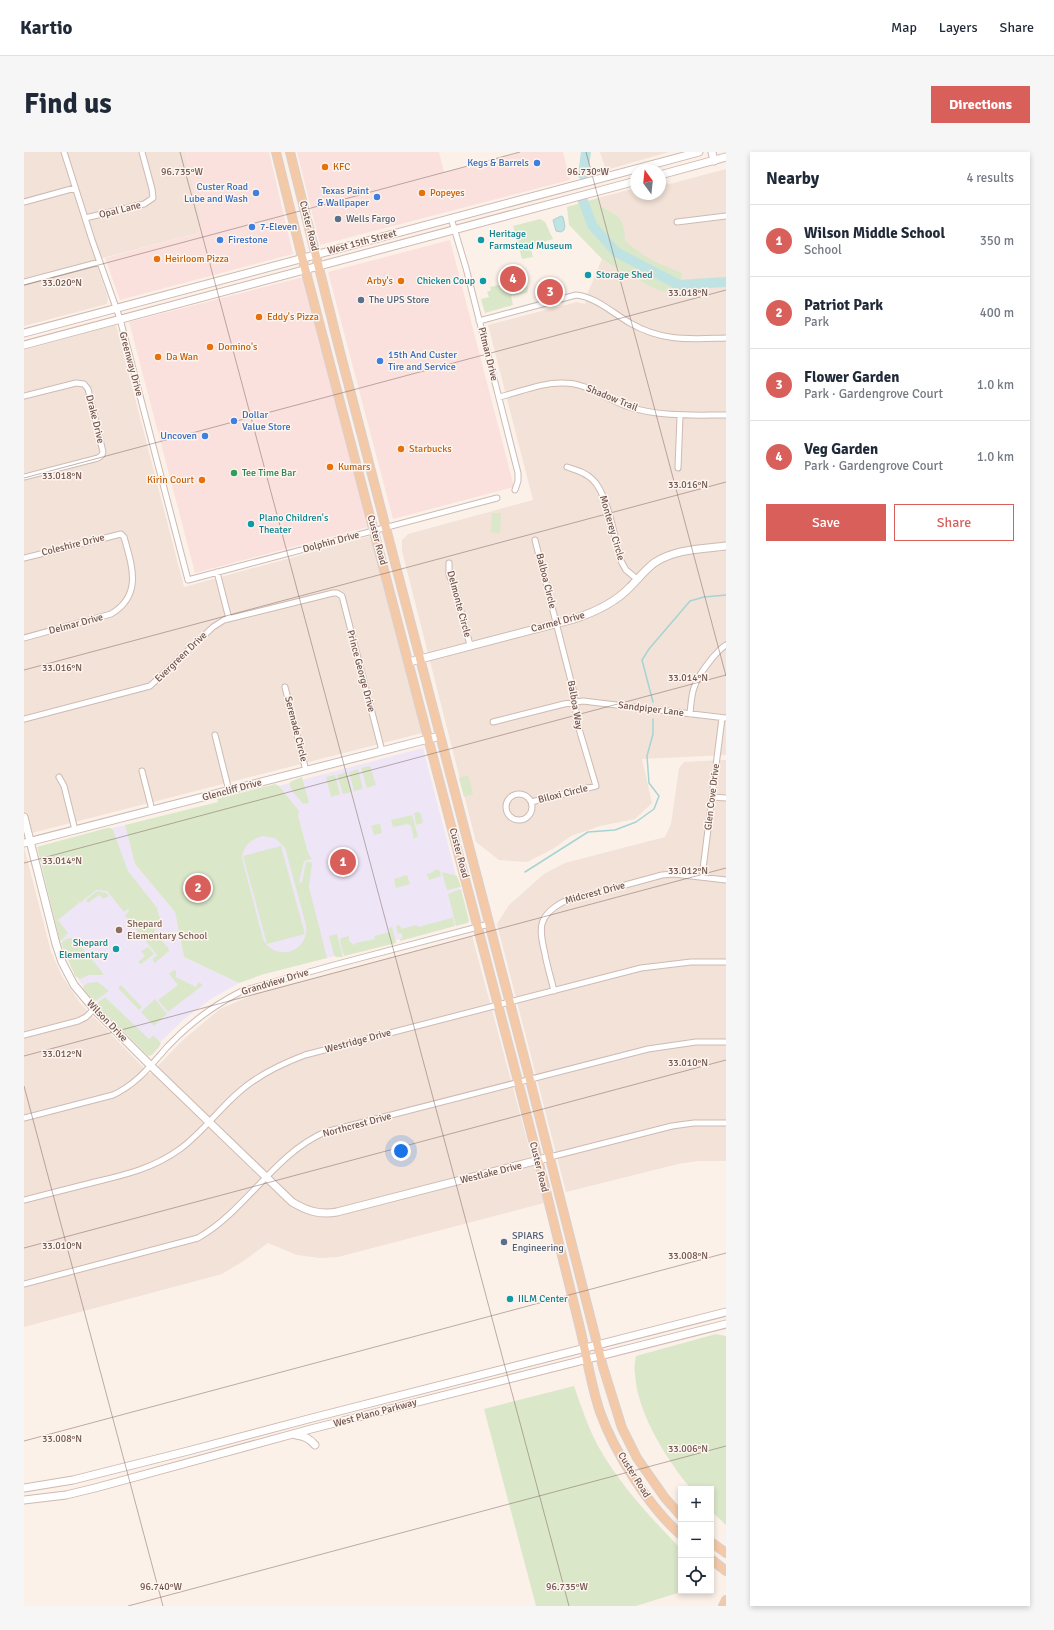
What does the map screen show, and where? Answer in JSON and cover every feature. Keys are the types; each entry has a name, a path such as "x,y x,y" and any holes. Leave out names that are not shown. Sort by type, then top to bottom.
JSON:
{"main road":[{"name":"Custer Road","path":"276,152 302,257 518,1083 585,1348 589,1372 600,1411 613,1440 650,1501 661,1515 678,1532"},
{"name":"Custer Road","path":"290,152 363,443 550,1157 597,1345 618,1416 629,1444 650,1478 678,1513"},
{"name":"West 15th Street","path":"24,333 302,257 699,152"},
{"path":"712,152 714,161"},
{"path":"666,173 726,157"},
{"path":"280,166 293,162"},
{"name":"West 15th Street","path":"24,346 630,183"},
{"path":"561,189 564,200"},
{"path":"328,355 340,352"},
{"path":"352,446 363,443"},
{"name":"Carmel Drive","path":"409,662 574,619 603,608 618,598 655,563 669,555 685,551 726,546"},
{"name":"Glencliff Drive","path":"27,842 440,736"},
{"name":"Wilson Drive","path":"24,817 27,842 56,944 62,962 76,987 94,1009 151,1066 267,1177"},
{"name":"Westlake Drive","path":"267,1177 292,1202 312,1212 326,1214 550,1157"},
{"name":"West Plano Parkway","path":"24,1488 66,1482 726,1312"},
{"name":"West Plano Parkway","path":"24,1500 66,1495 315,1428 726,1324"},
{"path":"312,1418 315,1428"},
{"path":"292,1434 303,1435 310,1439 315,1445"},
{"path":"192,1450 194,1461"},
{"path":"184,1452 186,1463"},
{"path":"714,1544 726,1553"},
{"path":"714,1562 725,1572"},
{"path":"722,1606 726,1600"}],"street":[{"name":"Greenway Drive","path":"64,152 120,319 188,580"},
{"name":"Opal Lane","path":"85,218 144,204 153,198 142,152"},
{"path":"24,202 75,188"},
{"path":"677,222 726,216"},
{"name":"Pitman Drive","path":"451,218 518,473 518,481 515,490"},
{"path":"24,282 100,262"},
{"path":"479,321 576,295 588,298 631,324 664,336 679,339 726,338"},
{"name":"Drake Drive","path":"24,396 76,384 84,384 88,389 102,449 102,455 98,458 24,477"},
{"name":"Shadow Trail","path":"499,397 552,384 575,384 629,407 651,413 680,416 726,415"},
{"path":"678,468 680,416"},
{"name":"Monterey Circle","path":"567,467 586,474 599,486 604,496 621,561 626,570 637,579"},
{"name":"Dolphin Drive","path":"188,580 497,498"},
{"name":"Coleshire Drive","path":"24,558 118,534 123,535"},
{"name":"Delmar Drive","path":"24,638 104,617 121,607 131,592 133,577 123,535"},
{"name":"Balboa Circle","path":"535,540 556,623"},
{"name":"Delmonte Circle","path":"449,563 449,574 456,593 470,645"},
{"path":"217,572 229,619"},
{"name":"Evergreen Drive","path":"24,719 150,686 213,626 229,619 337,593"},
{"name":"Prince George Drive","path":"337,593 342,596 382,751"},
{"name":"Balboa Way","path":"556,623 575,701 576,722 596,786"},
{"path":"690,714 694,686 697,679 721,649 726,645"},
{"name":"Serenade Circle","path":"285,687 306,771"},
{"path":"493,722 575,701"},
{"name":"Sandpiper Lane","path":"575,701 724,718"},
{"name":"Glen Cove Drive","path":"702,877 724,718"},
{"path":"215,735 229,791"},
{"path":"142,771 152,810"},
{"path":"58,777 64,786 75,830"},
{"name":"Biloxi Circle","path":"531,802 596,786"},
{"name":"Biloxi Circle","path":"513,795 524,795 531,802 531,812 524,820 514,820 506,812 506,802 513,795"},
{"path":"712,797 726,798"},
{"name":"Midcrest Drive","path":"554,990 540,936 544,918 553,907 562,902 662,875 674,874 726,880"},
{"name":"Grandview Drive","path":"24,1118 113,1095 126,1089 151,1066 188,1027 223,1001 242,991 477,926 489,924"},
{"name":"Westridge Drive","path":"24,1200 145,1169 179,1150 194,1138 238,1092 250,1083 291,1060 305,1055 641,968 664,964 691,962 726,962"},
{"path":"24,1035 78,1021 86,1017 94,1009"},
{"name":"Northcrest Drive","path":"24,1284 198,1238 213,1230 298,1148 325,1132 648,1049 696,1042 726,1042"},
{"name":"Westlake Drive","path":"550,1157 672,1126 694,1123 726,1123"}],"shaded area":[{"path":"24,152 185,152 202,222 198,233 95,260 108,298 107,304 24,326"},
{"path":"185,152 269,152 293,254 120,300 105,258 198,233 202,222"},
{"path":"297,152 439,152 444,172 521,152 563,152 570,180 320,245"},
{"path":"600,152 669,152 606,170"},
{"path":"726,169 726,755 642,759 652,803 635,819 600,826 571,836 553,849 527,862 499,860 476,842 402,551 402,540 408,534 533,500 488,325 577,302 585,304 588,292 602,259 624,273 657,290 656,263 640,254 625,240 615,214 600,206 598,198 630,190 630,200 666,200 666,183 670,184"},
{"path":"450,240 514,487 393,519 328,272"},
{"path":"303,277 368,527 195,573 129,322"},
{"path":"116,325 184,587 371,536 422,733 24,835 24,350"},
{"path":"423,748 468,922 264,974 218,802"},
{"path":"726,760 726,1161 698,1161 678,1164 566,1192 497,924 509,905 544,874 565,863 665,837 671,824 679,768 684,762"},
{"name":"Shepard Elementary School","path":"125,825 135,864 175,912 184,957 239,983 211,999 184,1019 149,1053 86,991 72,969 64,948 38,847"},
{"path":"24,847 51,952 62,976 80,1003 150,1074 183,1040 220,1009 257,993 472,936 544,1203 338,1257 320,1258 297,1255 268,1243 245,1260 222,1274 24,1327"}],"green space":[{"path":"598,198 600,206 612,212 622,222 625,240 639,252 652,260 682,273 678,293 657,290 624,273 602,259 569,225 567,207"},
{"path":"540,219 545,222 553,239 530,246 533,257 522,259 513,226"},
{"path":"509,276 518,277 526,282 528,289 527,293 511,296 513,305 485,313 481,299 489,297 487,292 491,290 490,287 506,283 505,278"},
{"path":"492,513 501,513 500,533 491,532"},
{"path":"370,766 376,785 367,788 361,768"},
{"path":"358,769 363,789 354,791 349,772"},
{"path":"346,772 352,792 343,794 337,775"},
{"path":"335,775 340,794 331,797 326,777"},
{"path":"468,775 473,794 464,797 459,778"},
{"path":"302,777 309,803 303,804 291,789 290,785 290,782"},
{"path":"275,784 279,786 299,811 298,816 308,853 312,859 304,861 299,883 302,882 306,862 312,863 309,887 327,958 264,974 239,983 184,957 175,912 135,864 125,825 218,802 217,799","holes":["263,836 275,838 285,848 306,925 306,934 303,942 297,948 283,952 275,951 268,946 263,939 242,858 244,850 251,841"]},
{"path":"419,812 421,814 423,823 416,825 414,813"},
{"path":"412,815 418,836 414,839 411,826 408,824 393,827 391,820"},
{"path":"380,824 382,833 374,835 371,826"},
{"path":"111,828 113,830 128,871 158,909 157,910 162,924 154,931 167,947 168,946 169,951 155,963 152,959 160,953 157,955 125,916 129,911 128,909 124,912 107,891 96,890 80,903 75,898 79,903 58,920 68,933 60,942 37,847"},
{"path":"281,846 305,934 267,944 243,856"},
{"path":"436,869 440,871 441,876 429,880 427,874"},
{"path":"442,872 457,876 461,887 447,890"},
{"path":"407,875 410,884 396,888 394,879"},
{"path":"461,889 469,921 456,926 448,894"},
{"path":"97,891 106,893 109,896 103,899 99,895 88,903 86,900"},
{"path":"450,910 455,926 400,941 400,939 403,938 401,933 398,934 396,926 400,925 401,929 417,925 418,927 452,918"},
{"path":"392,927 396,943 344,956 340,941 341,938 349,936 349,941 354,945 356,943 375,939 374,936 390,932 389,928"},
{"path":"337,934 343,957 336,957 334,955 329,936"},
{"path":"71,938 80,945 103,973 103,975 89,975 80,979 75,976 61,943 66,939"},
{"path":"148,947 154,954 141,964 138,962 145,956 141,951"},
{"path":"174,970 176,971 176,977 196,987 199,982 203,985 168,1012 158,1000 178,985 169,974"},
{"path":"98,982 109,991 94,1002 83,987 88,983"},
{"path":"121,985 142,1007 139,1010 118,988"},
{"path":"105,997 149,1039 153,1035 161,1043 152,1055 148,1056 96,1004"},
{"path":"155,999 167,1014 154,1026 141,1012"},
{"path":"716,1334 726,1336 726,1525 714,1514 714,1486 689,1486 663,1450 647,1420 637,1389 635,1370 636,1356"},
{"path":"574,1386 598,1446 616,1474 636,1500 678,1546 678,1593 636,1606 536,1606 484,1409"}],"water":[{"path":"561,216 563,217 565,226 564,230 561,232 556,231 553,220"}],"waterway":[{"path":"583,175 586,152"},
{"path":"583,201 592,225 616,252 679,285 726,282"},
{"path":"653,702 642,660 649,649 690,601 704,597 726,595"},
{"path":"525,872 588,832 615,830 636,822 654,809 659,796 649,783 647,756 653,734 653,719"}],"place":[{"name":"Kegs & Barrels","path":"537,163"},
{"name":"KFC","path":"325,167"},
{"name":"Custer Road Lube and Wash","path":"256,193"},
{"name":"Popeyes","path":"422,193"},
{"name":"Texas Paint & Wallpaper","path":"377,197"},
{"name":"Wells Fargo","path":"338,219"},
{"name":"7-Eleven","path":"252,227"},
{"name":"Firestone","path":"220,240"},
{"name":"Heritage Farmstead Museum","path":"481,240"},
{"name":"Heirloom Pizza","path":"157,259"},
{"name":"Storage Shed","path":"588,275"},
{"name":"Veg Garden","path":"513,279"},
{"name":"Arby's","path":"401,281"},
{"name":"Chicken Coup","path":"483,281"},
{"name":"Flower Garden","path":"550,292"},
{"name":"The UPS Store","path":"361,300"},
{"name":"Eddy's Pizza","path":"259,317"},
{"name":"Domino's","path":"210,347"},
{"name":"Da Wan","path":"158,357"},
{"name":"15th And Custer Tire and Service","path":"380,361"},
{"name":"Dollar Value Store","path":"234,421"},
{"name":"Uncoven","path":"205,436"},
{"name":"Starbucks","path":"401,449"},
{"name":"Kumars","path":"330,467"},
{"name":"Tee Time Bar","path":"234,473"},
{"name":"Kirin Court","path":"202,480"},
{"name":"Plano Children's Theater","path":"251,524"},
{"name":"Wilson Middle School","path":"343,862"},
{"name":"Patriot Park","path":"198,888"},
{"name":"Shepard Elementary School","path":"119,930"},
{"name":"Shepard Elementary","path":"116,949"},
{"name":"SPIARS Engineering","path":"504,1242"},
{"name":"IILM Center","path":"510,1299"}]}
